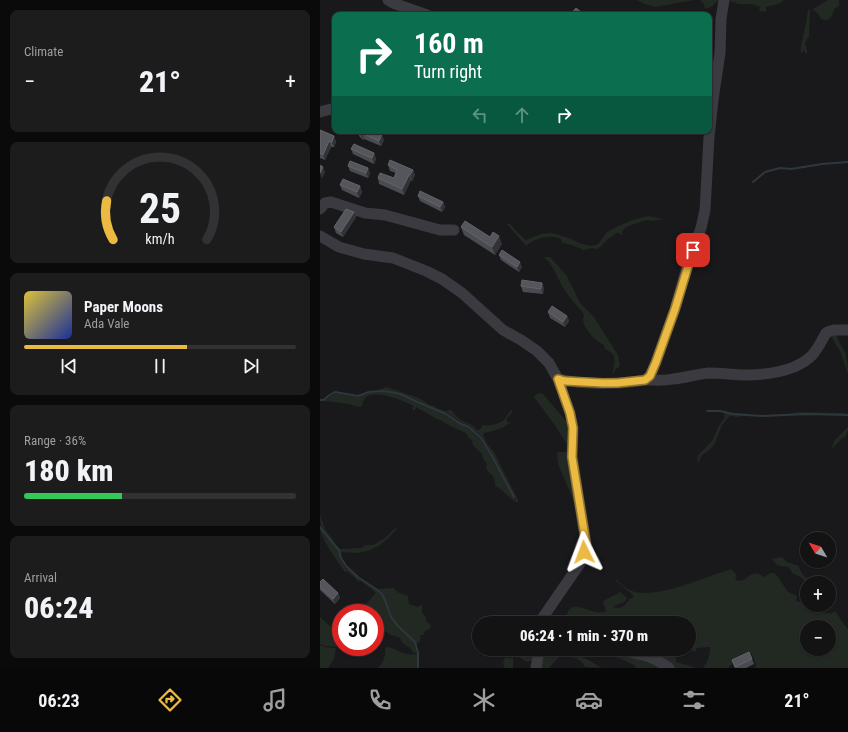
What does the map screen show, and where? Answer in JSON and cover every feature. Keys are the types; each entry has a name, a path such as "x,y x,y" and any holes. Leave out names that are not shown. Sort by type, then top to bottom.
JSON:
{"street":[{"path":"388,0 393,4 418,12"},
{"path":"712,109 720,53 721,19 724,0"},
{"path":"320,112 332,109"},
{"path":"645,380 650,376 675,309 702,222 705,210 709,134"},
{"path":"320,208 325,203 331,202 365,213 385,215 440,230 454,230"},
{"path":"320,236 339,247 364,254 393,258 442,279 462,293 503,330 521,340 544,357 553,369 570,413 573,428 572,457 586,543 580,562 543,616"},
{"path":"558,379 565,381 617,383 645,380 668,380 708,374 755,375 780,371 802,363 813,355 826,333 830,331 848,330"},
{"path":"536,668 538,656"},
{"path":"647,656 669,668"}],"shaded area":[{"path":"637,0 695,0 655,7"},
{"path":"700,0 719,0 711,7 705,9 704,4"},
{"path":"726,0 784,0 778,4 766,7 766,12 759,11 760,7 755,5 739,4"},
{"path":"828,0 839,0 839,6 834,9 832,16 829,19 824,20 821,19 813,9"},
{"path":"808,10 810,10 809,37 805,43 807,55 804,51 801,53 801,49"},
{"path":"648,216 663,219 652,221 646,220 626,227 622,231 622,236 619,233 616,233 597,249 592,248 584,250 562,243 561,239 552,237 538,239 526,246 507,224 510,224 526,240 541,234 551,233 591,246 599,243 610,230 632,220"},
{"path":"544,257 550,257 567,276 580,303 594,317 618,355 620,366 616,369 612,376 614,361 613,354 605,349 604,345 597,341 588,331 583,320 584,314 562,286 553,267"},
{"path":"837,332 838,340 846,353 848,374 840,351 831,336"},
{"path":"386,387 419,398 436,408 445,411 451,410 461,420 474,426 477,430 479,430 483,425 492,425 501,422 511,410 512,413 508,417 507,421 510,423 494,431 484,433 483,435 488,445 494,452 518,499 518,503 495,486 493,476 486,469 487,463 466,433 416,407 415,410 413,410 413,406 410,404 383,395 368,396 363,402 362,406 358,407 349,404 325,401 335,393 358,397 370,393 382,392 399,395 446,415 469,428 480,439 516,500 482,437 470,426 462,423 447,413 400,394 391,391 379,390"},
{"path":"536,394 543,394 572,428 568,446 534,397"},
{"path":"724,411 728,414 745,415 739,417 730,416 728,418 722,425 714,445 702,455 698,464 697,458 712,441 718,427 725,417"},
{"path":"799,412 842,413 848,415 807,413 779,415"},
{"path":"848,427 845,437 842,438 831,450 835,440"},
{"path":"558,452 571,452 582,546 574,502 558,464"},
{"path":"320,515 326,531 334,543 323,530"},
{"path":"398,527 385,541 375,548 356,553 340,552 340,549 361,548 366,545 373,545 385,538"},
{"path":"320,528 326,537 339,550 345,567 381,594 385,600 390,617 414,642 417,652 413,653 410,648 400,640 400,638 385,631 384,604 366,604 376,593 360,580 359,582 347,571 345,572 326,544"},
{"path":"782,557 787,562 799,566 804,576 800,577 792,573 788,567 777,565 772,559"},
{"path":"731,569 737,576 735,578 736,580 739,581 752,574 760,574 764,577 770,573 774,573 788,592 797,596 796,601 800,602 800,612 823,612 831,614 836,612 848,629 848,668 755,668 756,665 752,654 729,666 729,668 703,668 710,653 710,647 697,648 696,650 696,616 567,616 569,610 573,607 580,607 597,612 606,612 603,602 620,592 627,599 614,607 619,608 625,605 629,599 634,596 616,581 615,578 629,590 637,592 657,592 678,587"},
{"path":"394,588 397,592 408,596 409,604 418,607 422,604 422,612 426,618 426,622 431,626 425,631 424,635 421,635 420,642 416,644 415,641 393,620 385,599 377,589"},
{"path":"320,617 332,628 332,647 320,644"},
{"path":"320,645 332,648 332,656 335,656 334,659 328,668 320,668"},
{"path":"386,647 405,654 418,653 418,668 378,668 382,663"},
{"path":"496,656 512,656 509,657"},
{"path":"518,656 533,656 533,660 531,661"},
{"path":"538,656 561,656 549,668 537,668"},
{"path":"569,656 579,656 601,668 584,666 578,659"},
{"path":"614,656 632,656 667,668 635,668 636,666"},
{"path":"639,656 675,656 676,662 697,668 671,668"},
{"path":"505,657 513,657 513,668 505,668 503,664"}],"building":[{"path":"576,8 581,12 573,12"},
{"path":"320,130 334,136 332,142 329,141 323,155 320,153"},
{"path":"364,134 382,134 379,141"},
{"path":"354,144 374,153 372,158 351,149"},
{"path":"390,160 413,170 402,189 378,178 380,173 394,178 397,170 388,165"},
{"path":"350,161 368,168 366,173 348,166"},
{"path":"320,165 323,167 320,173"},
{"path":"343,179 360,186 357,192 340,185"},
{"path":"420,191 443,202 440,207 418,196"},
{"path":"346,209 354,212 341,232 334,227"},
{"path":"465,221 490,237 493,232 499,236 492,247 461,227"},
{"path":"502,250 520,262 517,267 499,255"},
{"path":"522,280 542,283 541,289 521,286"},
{"path":"552,306 567,316 563,322 548,312"},
{"path":"323,579 338,593 333,599 320,587 320,582"},
{"path":"749,652 752,659 735,667 732,660"}],"waterway":[{"path":"753,182 765,172 780,168 791,169 848,162"},
{"path":"320,400 324,400 335,392 358,396 369,392 382,391 400,394 446,414 461,424 469,427 481,438 514,497"},
{"path":"707,411 761,416 807,414 848,415"},
{"path":"320,527 339,550 341,558 346,566 359,578 382,594 391,617 415,642 418,653 418,668"}],"route":[{"path":"584,552 586,543 572,457 573,428 570,413 558,379 565,381 617,383 645,380 650,376 675,309 693,250"}]}
